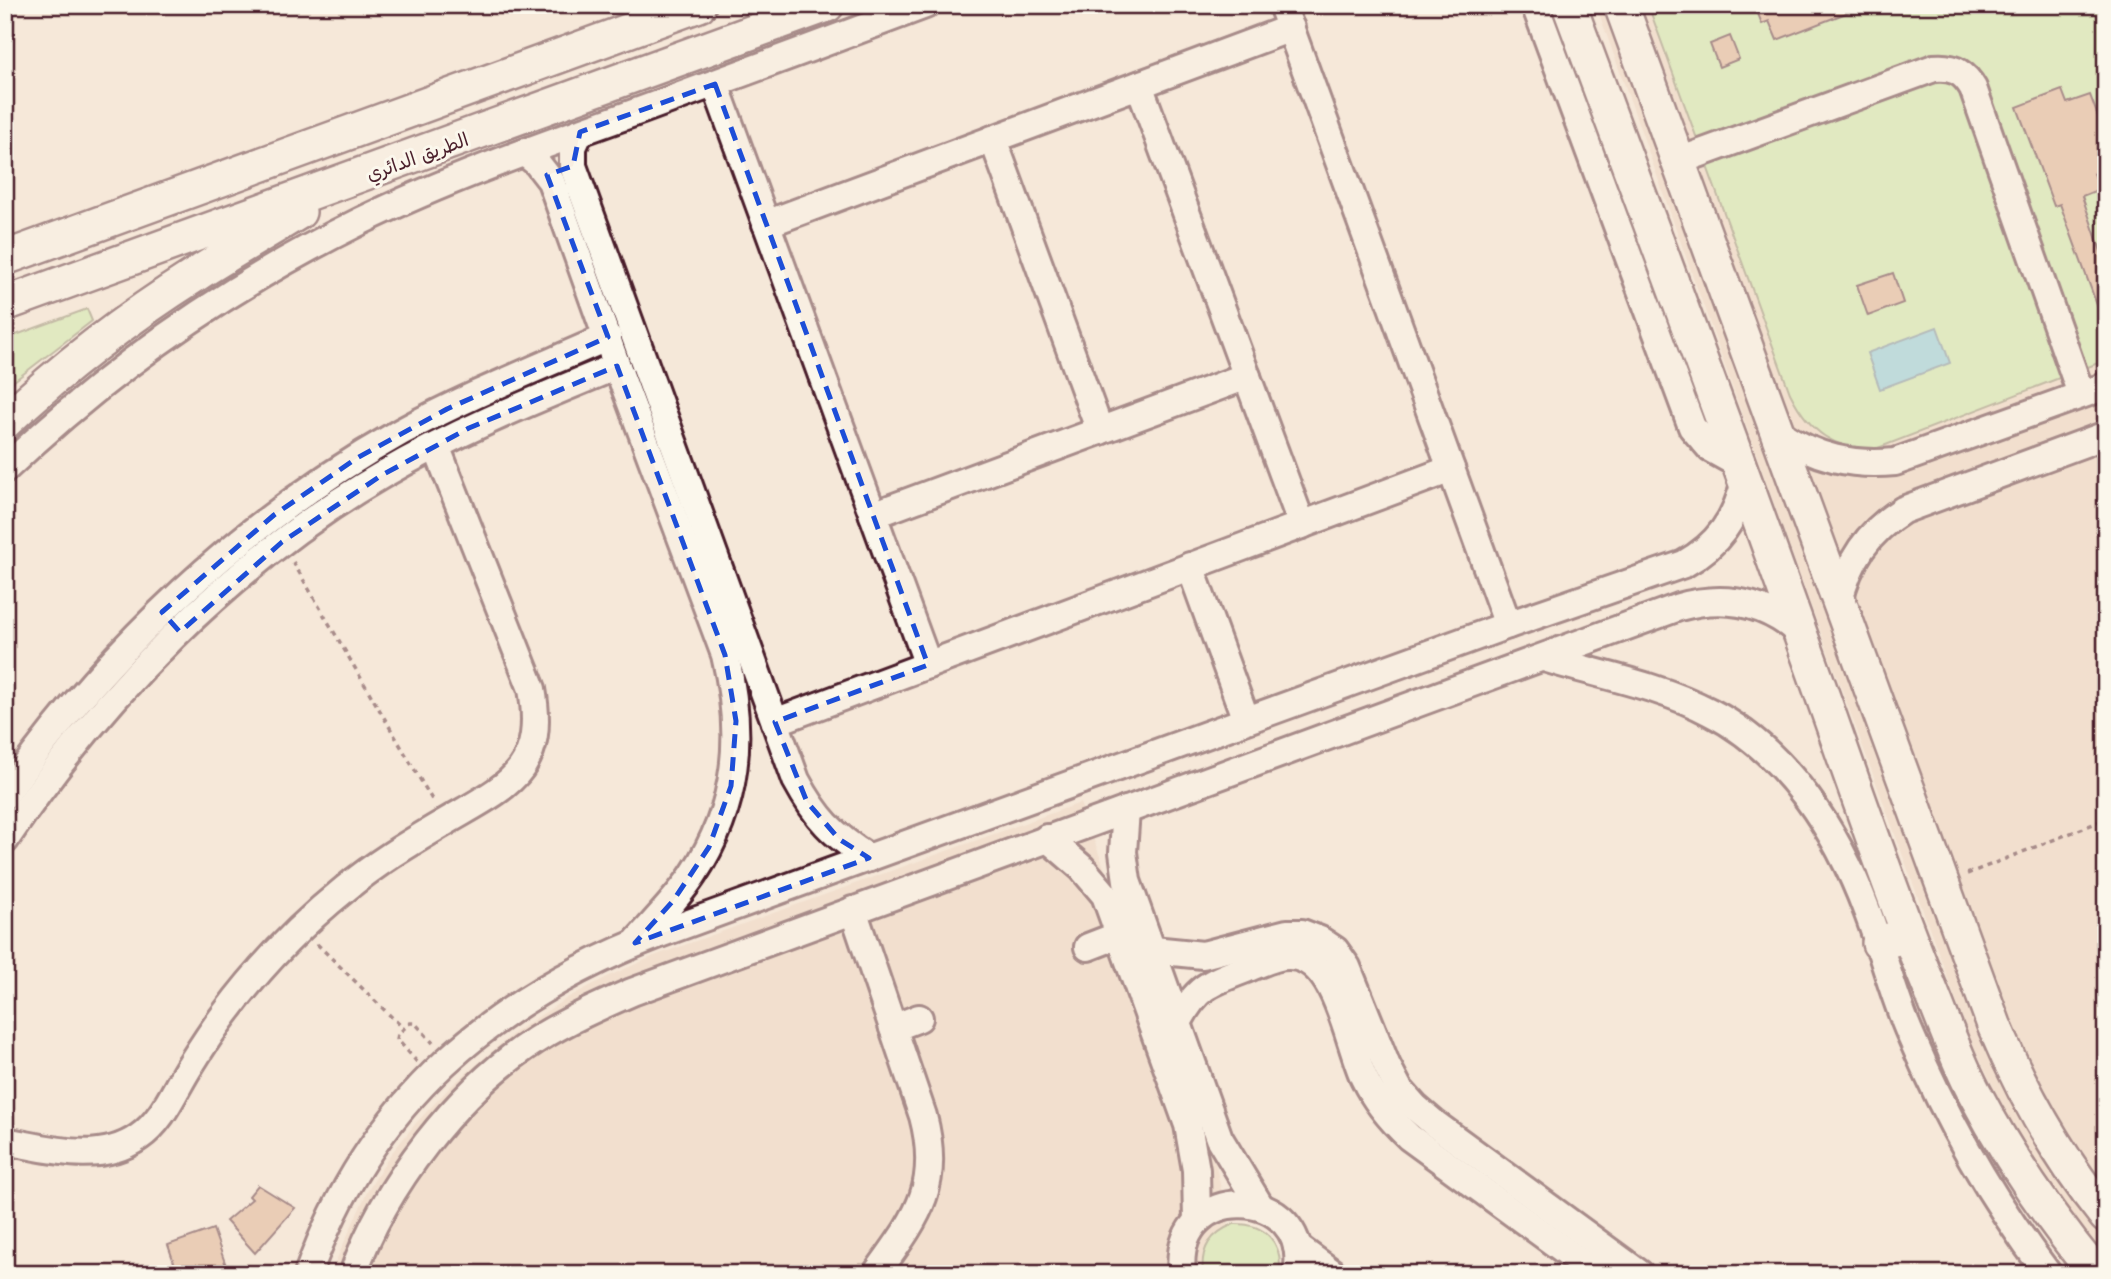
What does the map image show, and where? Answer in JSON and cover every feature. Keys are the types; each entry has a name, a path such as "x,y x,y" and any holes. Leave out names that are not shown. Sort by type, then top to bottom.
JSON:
{"main road":[{"path":"5,258 699,5"},
{"name":"الطريق الدائري","path":"5,304 827,5"},
{"path":"1569,5 1800,633 1893,939 1987,1116 2041,1202 2096,1274"},
{"path":"1621,5 1942,884 2010,1062 2048,1134 2106,1216"},
{"path":"5,422 77,359 136,314 352,179"},
{"path":"1689,330 1736,315"}],"street":[{"path":"5,469 42,434 116,375 197,316 249,283 359,222 416,195 525,153 925,5"},
{"path":"290,1274 311,1265 353,1177 395,1116 439,1068 511,1008 571,973 635,943 1508,625 1684,564 1709,548 1733,518 1742,473 1711,449 1689,421 1535,5"},
{"path":"766,224 1139,85 1287,17 1508,625"},
{"path":"1679,161 1934,68 1943,67 1961,73 1973,88 2081,394"},
{"path":"715,84 928,665"},
{"path":"1139,85 1302,525"},
{"path":"580,132 573,147 573,166 796,780 807,802 822,822 839,839 869,858"},
{"path":"993,139 1100,431"},
{"path":"525,153 547,175 725,655 733,688 736,754 722,817 693,875 635,943"},
{"path":"547,175 573,166"},
{"path":"5,795 92,684 162,612 274,515 358,458 447,409 608,337"},
{"path":"5,840 65,756 101,712 213,600 282,542 362,487 436,446 503,413 617,366"},
{"path":"873,515 1247,376"},
{"path":"1779,433 1828,458 1862,464 1895,462 2106,386"},
{"path":"1839,602 1847,573 1861,548 1880,526 1903,510 2106,435"},
{"path":"5,1142 95,1153 118,1148 140,1137 158,1120 224,1015 260,970 300,928 345,888 394,853 506,786 523,765 533,741 536,715 531,689 436,446"},
{"path":"775,723 1451,469"},
{"path":"1190,566 1246,720"},
{"path":"1643,579 1654,617"},
{"path":"354,1274 376,1222 400,1181 429,1141 461,1104 496,1070 535,1041 632,992 1696,602 1730,600 1753,605 1775,614 1800,633"},
{"path":"162,612 180,632"},
{"path":"1544,658 1674,697 1711,712 1756,743 1791,776 1825,824 1857,884 1893,939 1909,1033 1947,1118 1986,1184 2049,1274"},
{"path":"1169,748 1181,789"},
{"path":"1126,810 1124,867 1219,1138 1260,1206 1283,1222 1292,1234 1297,1247 1297,1274"},
{"path":"1047,838 1094,881 1105,895 1188,1125 1196,1170 1197,1221"},
{"path":"853,910 929,1138 929,1176 919,1209 876,1274"},
{"path":"1153,950 1203,955 1287,933 1302,933 1320,940 1335,950 1347,967 1387,1066 1399,1088 1415,1107 1434,1124 1640,1274"},
{"path":"1088,947 1119,934"},
{"path":"1178,1023 1193,997 1203,988 1241,971 1282,956 1299,957 1314,965 1324,976 1334,995 1363,1077 1389,1118 1409,1137 1597,1274"},
{"path":"511,1008 535,1041"},
{"path":"893,1028 919,1018"},
{"path":"1179,1270 1188,1233 1197,1221 1220,1206 1233,1203 1260,1206"},
{"path":"1297,1247 1334,1274"}],"path":[{"path":"282,542 445,822"},
{"path":"1942,884 2106,820"},
{"path":"300,928 404,1029"},
{"path":"410,1023 415,1023 439,1068 397,1039 410,1023"}],"highlighted area":[{"path":"715,84 928,665 775,722 807,802 839,839 869,858 635,943 673,901 709,847 731,786 736,721 725,655 617,366 469,428 382,475 282,542 180,632 162,612 274,515 357,458 447,409 608,337 547,175 573,166 580,132"}],"shaded area":[{"path":"1596,5 2106,5 2106,1259 2059,1200 2033,1161 2009,1120 1969,1036 1791,551"},
{"path":"1080,803 1216,1166 1234,1249 1206,1259 1189,1274 330,1274 367,1192 390,1155 416,1123 450,1087 515,1032 567,998 654,956"}],"green space":[{"path":"1648,5 2106,5 2106,360 1878,448 1848,446 1825,436 1806,418 1790,393"},
{"path":"87,309 92,321 5,388 5,339"},
{"path":"1234,1224 1255,1227 1270,1237 1278,1253 1279,1274 1203,1274 1205,1249 1213,1237"}],"water":[{"path":"1937,327 1950,363 1880,389 1867,353"}],"building":[{"path":"1763,5 1864,6 1777,40 1769,21 1762,24 1757,11 1764,8"},
{"path":"1730,36 1739,59 1719,67 1710,44"},
{"path":"2062,90 2067,103 2090,95 2106,138 2106,169 2094,173 2100,189 2082,196 2106,266 2105,327 2060,204 2054,206 2017,107"},
{"path":"1893,273 1903,303 1868,316 1857,285"},
{"path":"258,1185 295,1208 255,1253 226,1221 252,1199 249,1196"},
{"path":"213,1229 229,1274 178,1274 168,1245"}]}
